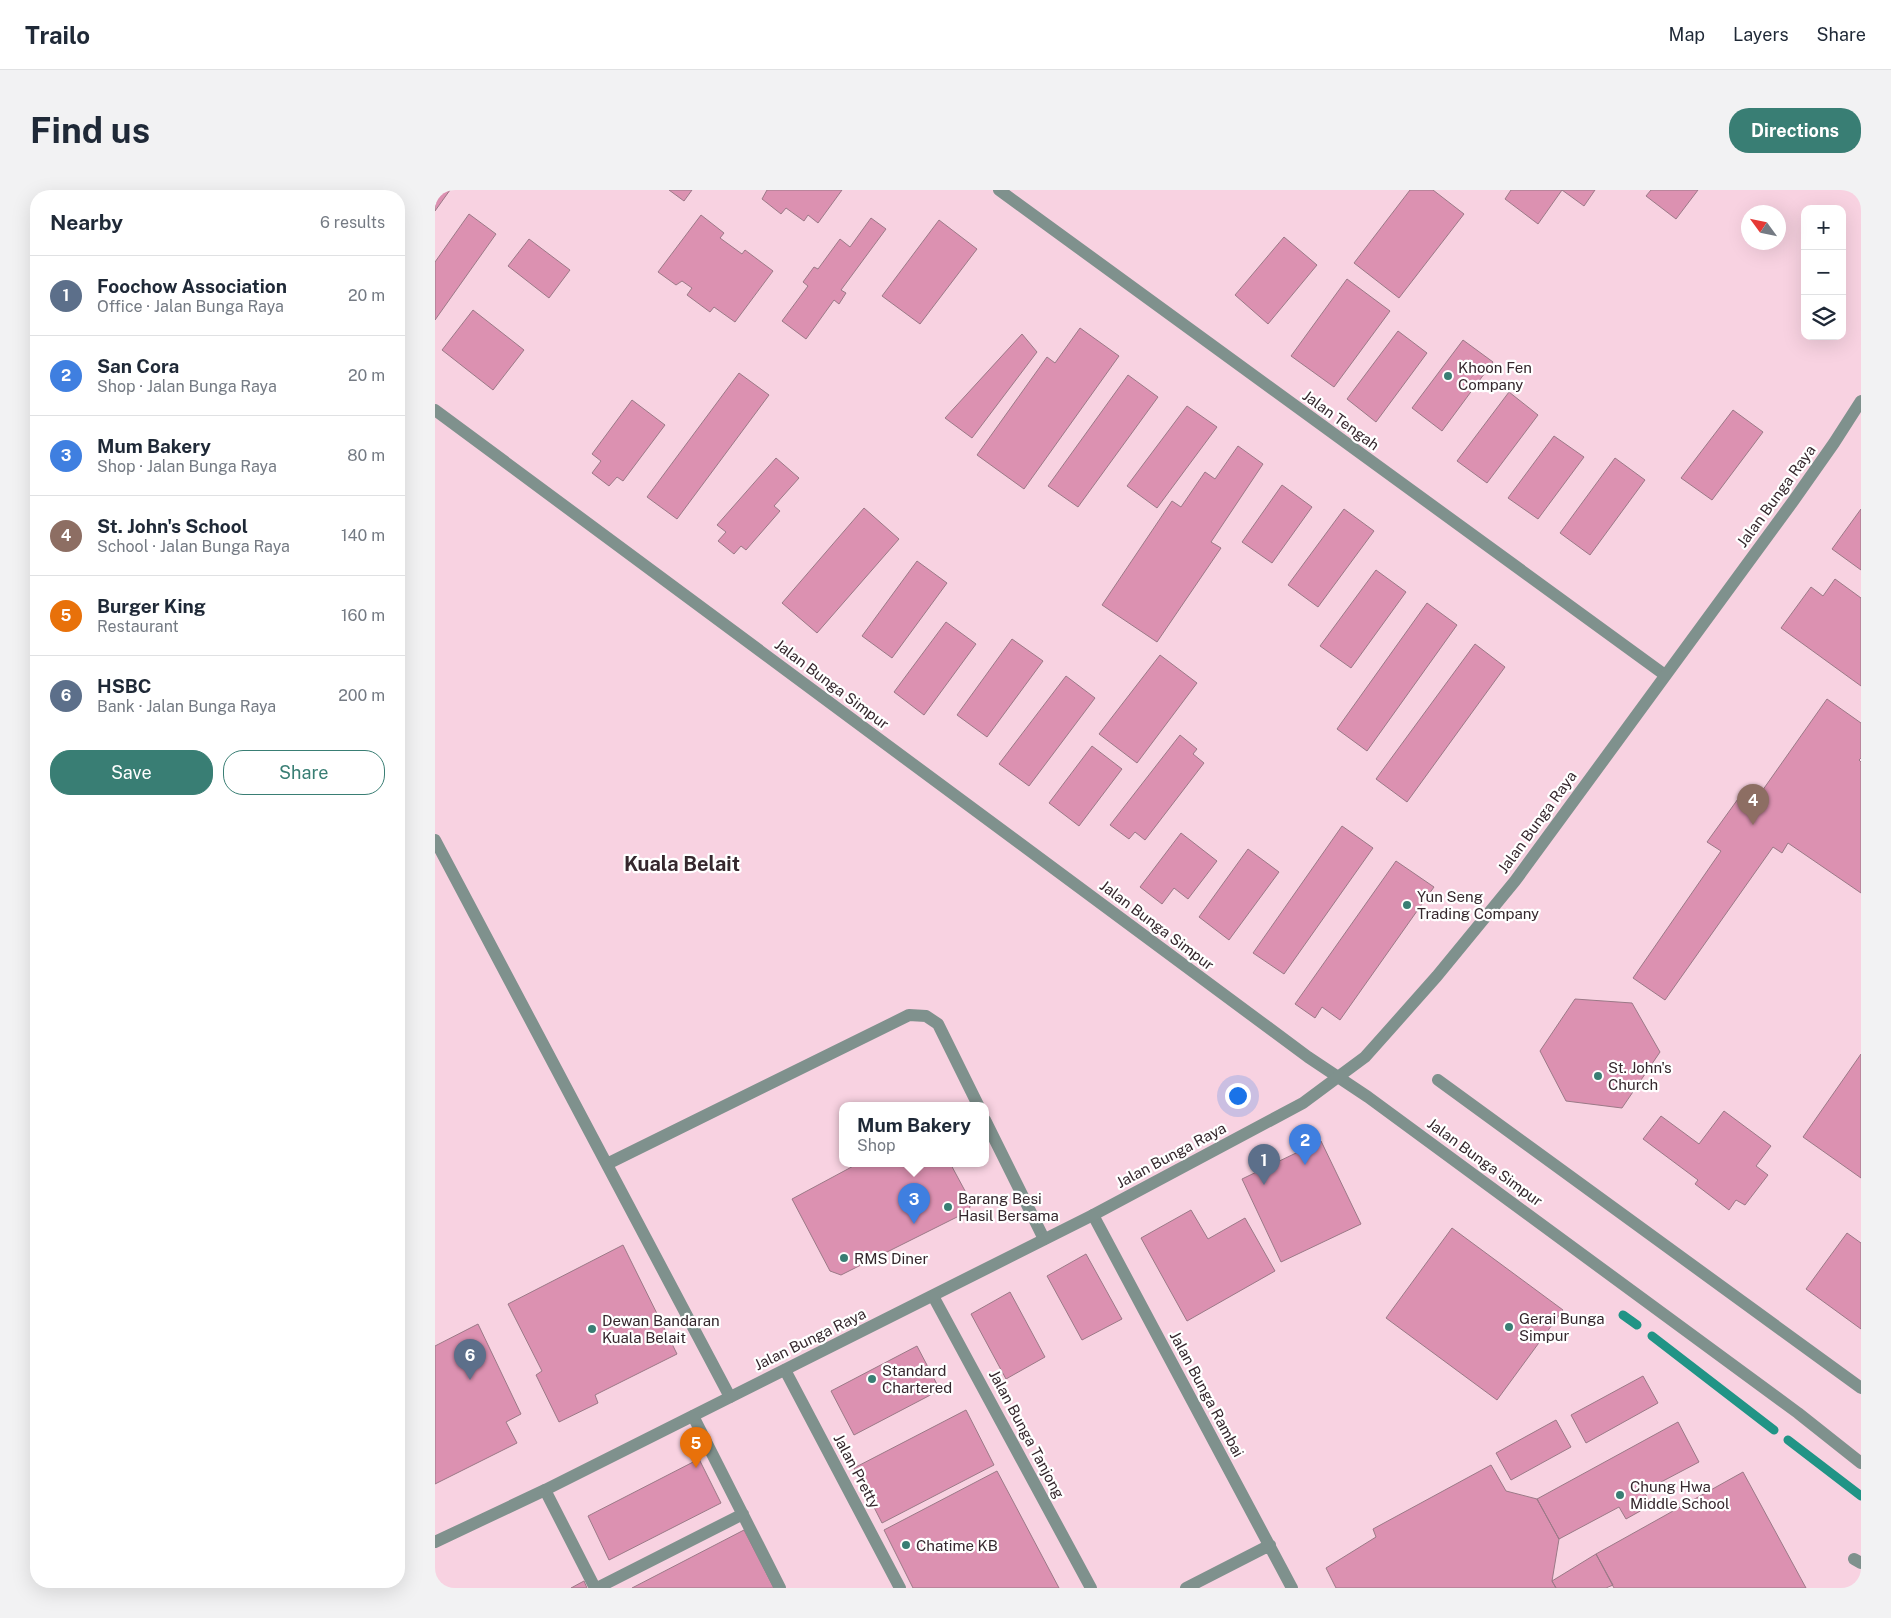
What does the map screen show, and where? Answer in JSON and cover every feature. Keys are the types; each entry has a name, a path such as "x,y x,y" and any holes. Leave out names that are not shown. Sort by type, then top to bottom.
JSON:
{"street":[{"name":"Jalan Tengah","path":"999,190 1665,675"},
{"name":"Jalan Bunga Raya","path":"435,1542 545,1490 1093,1215 1303,1103 1365,1057 1437,976 1515,880 1794,500 1859,408"},
{"name":"Jalan Bunga Simpur","path":"435,410 1308,1057 1368,1096 1861,1462"},
{"path":"435,840 730,1397"},
{"path":"607,1164 909,1015 926,1016 938,1024 977,1102"},
{"path":"1439,1080 1861,1388"},
{"path":"989,1128 1044,1240"},
{"name":"Jalan Bunga Rambai","path":"1093,1215 1292,1588"},
{"name":"Jalan Bunga Tanjong","path":"933,1296 1091,1588"},
{"name":"Jalan Pretty","path":"785,1370 901,1588"},
{"path":"693,1416 780,1588"},
{"path":"545,1490 596,1588 743,1514"},
{"path":"1185,1588 1270,1545"}],"building":[{"path":"435,190 450,190 435,211"},
{"path":"669,190 692,190 684,201"},
{"path":"767,190 842,190 818,223 808,215 804,221 786,208 781,214 762,199"},
{"path":"1410,190 1433,190 1464,214 1399,298 1354,263"},
{"path":"1511,190 1562,190 1538,224 1505,199"},
{"path":"1562,190 1595,190 1584,206"},
{"path":"1651,190 1698,190 1676,219 1646,196"},
{"path":"469,214 496,234 435,320 435,262"},
{"path":"701,215 724,233 720,238 742,254 745,250 773,271 735,322 714,307 710,312 687,295 692,288 682,281 676,285 658,272"},
{"path":"871,218 886,229 841,290 846,293 839,304 834,300 806,339 782,321 808,286 803,282 814,267 818,269 840,239 850,247"},
{"path":"939,220 977,249 920,324 882,296"},
{"path":"1284,237 1317,265 1268,324 1235,295"},
{"path":"529,239 570,270 549,298 508,266"},
{"path":"1347,279 1390,311 1334,387 1291,356"},
{"path":"473,310 524,350 493,390 442,350"},
{"path":"1080,328 1119,356 1024,489 977,455 1047,357 1055,363"},
{"path":"1398,331 1427,353 1376,422 1347,399"},
{"path":"1022,334 1037,352 972,438 945,418"},
{"path":"1463,340 1493,362 1442,431 1412,408"},
{"path":"739,373 769,395 677,519 647,497"},
{"path":"1128,375 1158,397 1078,507 1048,486"},
{"path":"1509,392 1538,415 1487,483 1457,461"},
{"path":"632,400 665,425 623,481 617,477 609,486 592,473 601,461 592,454"},
{"path":"1187,406 1217,427 1157,508 1127,486"},
{"path":"1733,410 1763,432 1712,500 1681,478"},
{"path":"1554,436 1584,457 1538,519 1508,498"},
{"path":"1238,446 1263,464 1211,542 1221,548 1157,642 1102,605 1172,501 1181,507 1205,472 1215,479"},
{"path":"776,458 799,478 774,506 780,511 746,550 741,546 734,554 718,541 726,532 717,525"},
{"path":"1615,458 1645,480 1590,555 1560,533"},
{"path":"1282,485 1312,507 1272,563 1242,542"},
{"path":"864,508 899,539 817,633 782,603"},
{"path":"1344,509 1374,531 1318,607 1288,585"},
{"path":"1861,509 1861,570 1832,549"},
{"path":"917,561 947,583 892,658 862,636"},
{"path":"1376,570 1406,592 1351,668 1320,646"},
{"path":"1835,579 1861,598 1861,686 1781,628 1811,587 1823,596"},
{"path":"1427,603 1457,625 1367,751 1337,729"},
{"path":"946,622 976,644 924,715 894,692"},
{"path":"1012,639 1043,661 987,737 957,715"},
{"path":"1475,644 1505,667 1407,802 1376,779"},
{"path":"1160,655 1197,683 1137,763 1099,734"},
{"path":"1066,676 1095,698 1029,786 999,764"},
{"path":"1827,699 1861,723 1861,758 1859,760 1861,762 1861,893 1788,843 1782,853 1773,847 1665,1000 1633,978 1721,851 1707,842 1743,792 1755,801"},
{"path":"1180,735 1197,749 1193,754 1204,763 1145,840 1135,832 1129,839 1110,825"},
{"path":"1092,746 1122,769 1079,826 1049,803"},
{"path":"1342,826 1373,848 1284,974 1253,953"},
{"path":"1181,833 1217,861 1188,899 1174,888 1162,904 1140,887"},
{"path":"1248,849 1279,872 1229,940 1199,917"},
{"path":"1396,861 1434,887 1340,1020 1322,1007 1315,1018 1295,1004"},
{"name":"St. John's Church","path":"1575,999 1632,1003 1660,1052 1622,1108 1566,1101 1540,1051"},
{"path":"1861,1054 1861,1178 1803,1137"},
{"path":"1724,1111 1771,1146 1756,1166 1768,1175 1745,1205 1736,1200 1729,1210 1695,1184 1698,1180 1643,1139 1661,1116 1699,1144"},
{"path":"1321,1141 1361,1224 1281,1262 1242,1179"},
{"path":"852,1167 952,1167 971,1202 969,1211 841,1275 830,1271 792,1199"},
{"path":"1191,1210 1208,1239 1245,1218 1275,1271 1187,1321 1141,1238"},
{"path":"1452,1228 1563,1310 1497,1400 1386,1318"},
{"path":"1847,1233 1861,1243 1861,1329 1806,1289"},
{"name":"Dewan Bandaran Kuala Belait","path":"623,1245 677,1354 595,1395 598,1403 559,1422 536,1375 542,1371 508,1304"},
{"path":"1086,1254 1122,1319 1082,1340 1047,1276"},
{"path":"1010,1292 1045,1357 1006,1379 971,1314"},
{"path":"478,1324 521,1414 506,1422 517,1443 435,1484 435,1346"},
{"path":"917,1346 940,1390 854,1435 831,1391"},
{"path":"1643,1376 1658,1403 1586,1443 1571,1415"},
{"path":"966,1410 994,1465 882,1523 854,1468"},
{"path":"1556,1420 1571,1447 1511,1480 1496,1453"},
{"path":"1678,1422 1699,1462 1644,1491 1651,1505 1626,1519 1619,1507 1559,1539 1537,1499"},
{"path":"699,1459 721,1503 609,1560 588,1516"},
{"path":"1491,1465 1506,1491 1537,1499 1559,1539 1552,1581 1556,1588 1336,1588 1326,1568 1376,1537 1373,1529"},
{"path":"997,1471 1059,1588 913,1588 884,1530"},
{"path":"1743,1472 1806,1588 1614,1588 1596,1554"},
{"path":"744,1530 774,1588 632,1588"},
{"path":"1596,1554 1613,1585 1606,1588 1556,1588 1552,1581"},
{"path":"584,1581 587,1588 571,1588"}],"waterway":[{"path":"1623,1315 1637,1325"},
{"path":"1652,1336 1774,1430"},
{"path":"1788,1440 1861,1496"}],"place":[{"name":"Khoon Fen Company","path":"1448,376"},
{"name":"St. John's School","path":"1753,825"},
{"name":"Yun Seng Trading Company","path":"1407,905"},
{"name":"St. John's Church","path":"1598,1076"},
{"name":"San Cora","path":"1305,1165"},
{"name":"Foochow Association","path":"1264,1185"},
{"name":"Barang Besi Hasil Bersama","path":"948,1207"},
{"name":"Mum Bakery","path":"914,1224"},
{"name":"RMS Diner","path":"844,1258"},
{"name":"Gerai Bunga Simpur","path":"1509,1327"},
{"name":"Dewan Bandaran Kuala Belait","path":"592,1329"},
{"name":"Standard Chartered","path":"872,1379"},
{"name":"HSBC","path":"470,1380"},
{"name":"Burger King","path":"696,1468"},
{"name":"Chung Hwa Middle School","path":"1620,1495"},
{"name":"Chatime KB","path":"906,1545"}],"district":[{"name":"Kuala Belait","path":"682,864"}]}
